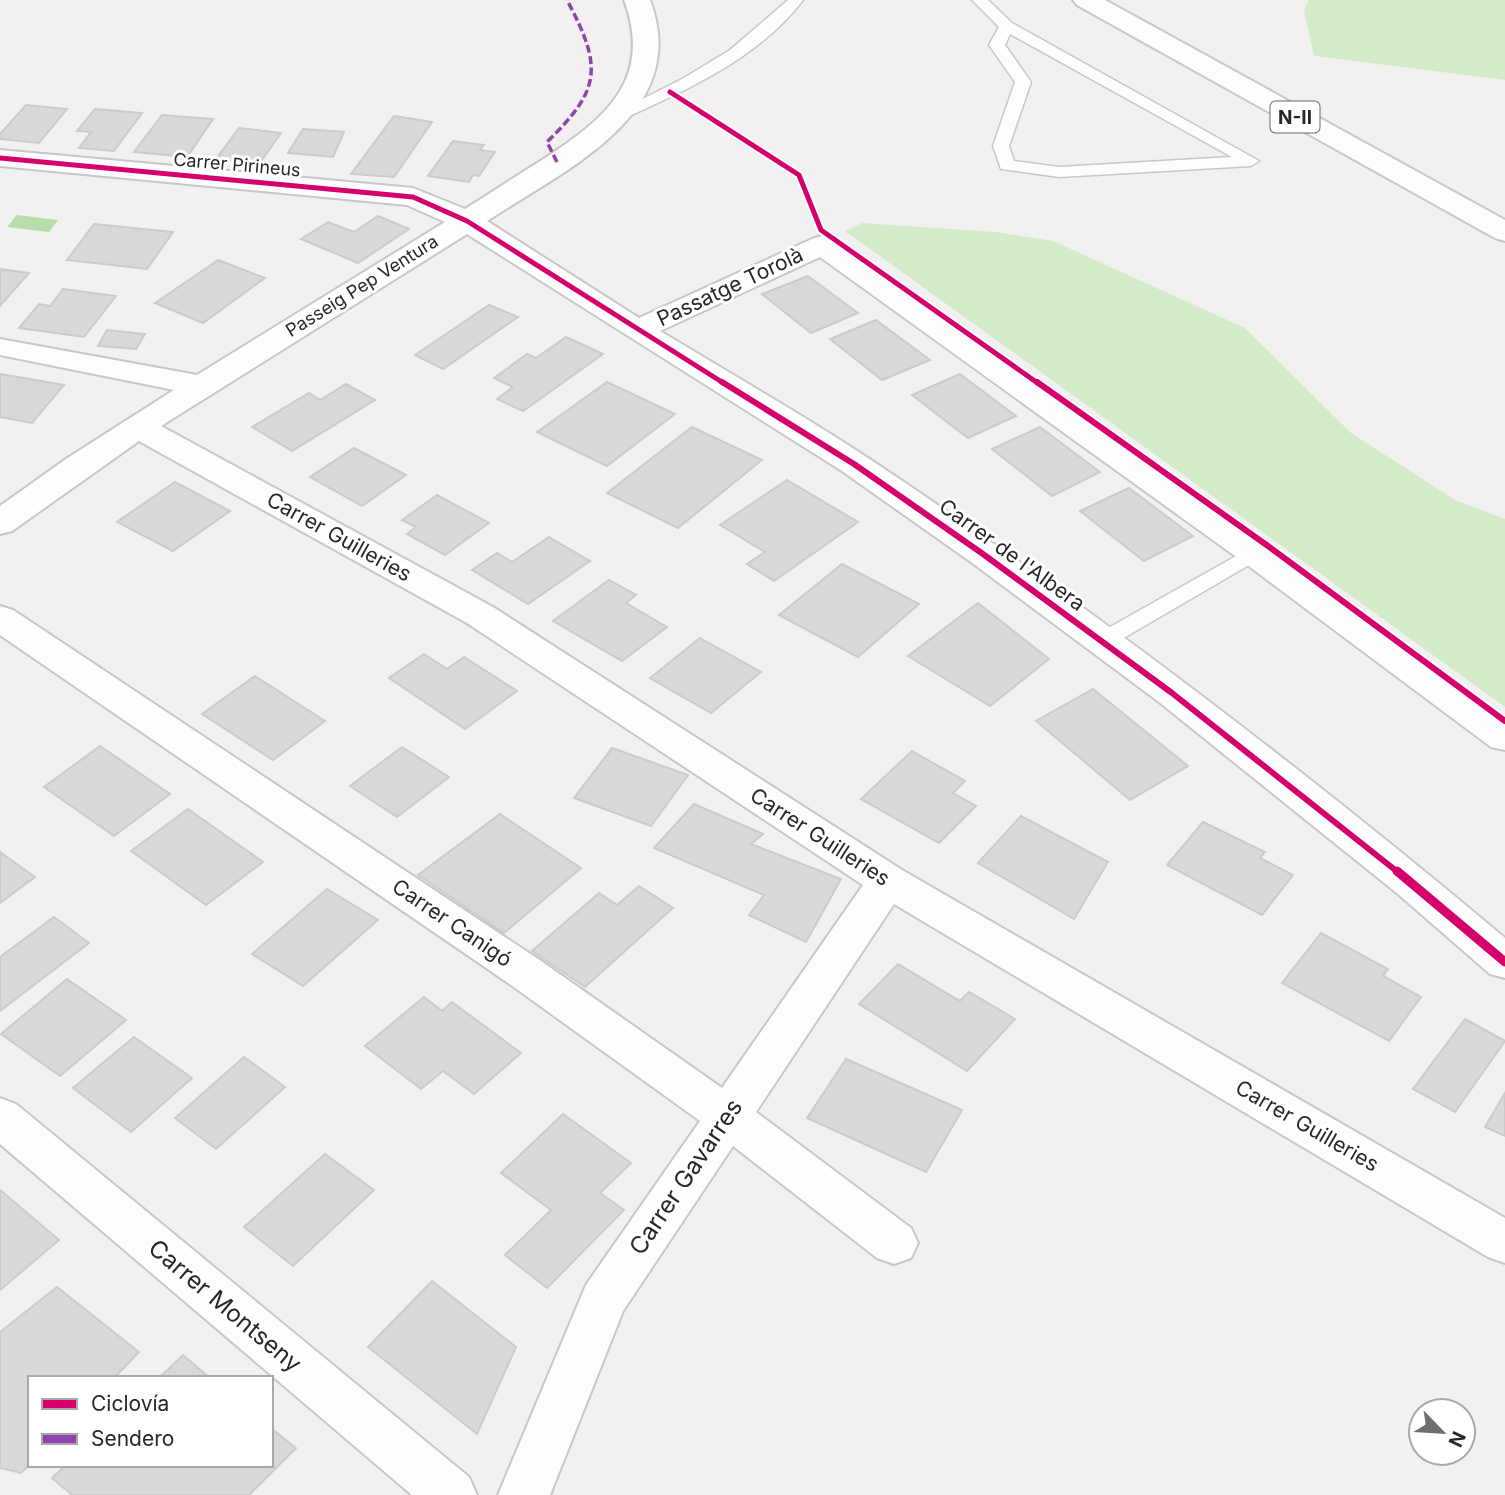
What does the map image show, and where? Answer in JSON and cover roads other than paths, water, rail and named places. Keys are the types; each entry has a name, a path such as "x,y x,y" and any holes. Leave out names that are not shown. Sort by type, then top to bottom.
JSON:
{"main road":[{"name":"Passeig Pep Ventura","path":"0,523 32,496 138,427 467,221 586,143 617,117 633,93 648,51 647,26 637,0"},
{"name":"N-II","path":"1086,0 1505,232"},
{"name":"Carrer Pirineus","path":"0,158 413,197 467,221"},
{"name":"Carrer de l'Albera","path":"467,221 854,464 1102,641 1412,883 1505,962"},
{"name":"Passatge Torolà","path":"637,330 822,245 1254,553 1505,737"},
{"path":"4,347 202,386"},
{"name":"Carrer Guilleries","path":"138,427 480,615 888,881 1505,1242"},
{"name":"Carrer Canigó","path":"0,618 526,973 727,1116 894,1244"},
{"name":"Carrer Gavarres","path":"524,1495 603,1300 888,881"},
{"name":"Carrer Montseny","path":"0,1117 451,1495"}],"lane":[{"path":"617,117 694,81 775,24 796,0"},
{"path":"979,0 1007,26 1251,161 1059,172 1007,165 1001,146 1023,82 997,45 1007,26"},
{"path":"1102,641 1254,553"}]}
